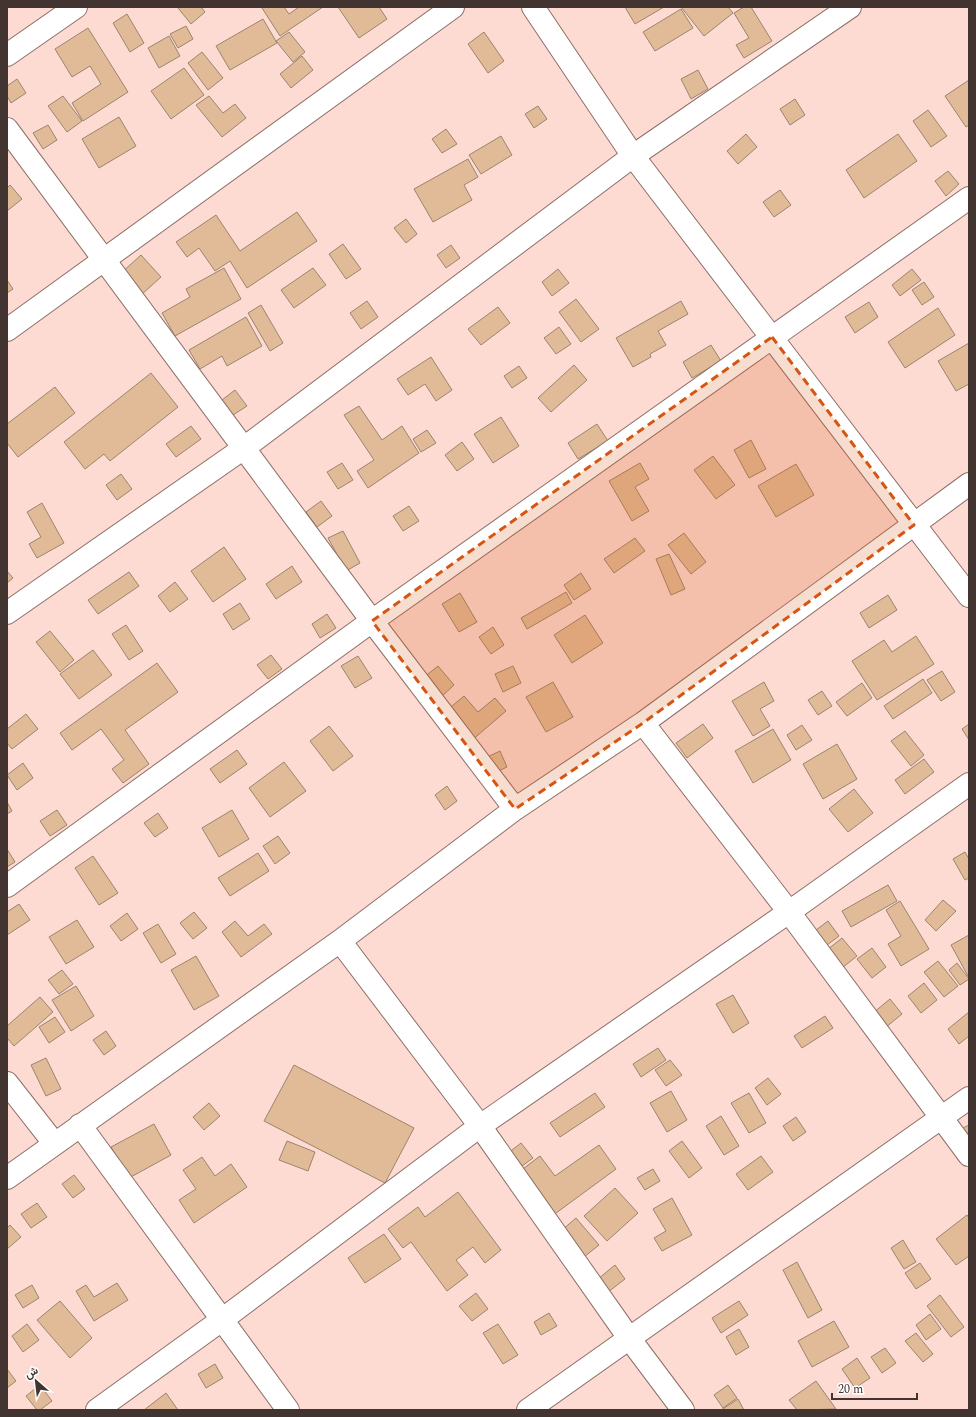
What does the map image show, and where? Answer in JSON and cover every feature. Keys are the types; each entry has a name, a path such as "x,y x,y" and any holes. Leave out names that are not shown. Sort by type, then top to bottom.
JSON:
{"street":[{"path":"7,55 76,7"},
{"path":"7,330 453,7"},
{"path":"533,7 633,156 969,596"},
{"path":"7,613 244,448 633,156 850,7"},
{"path":"7,129 372,621 515,809"},
{"path":"7,886 372,621 969,198"},
{"path":"7,1178 54,1143 340,941 515,809 643,723 969,484"},
{"path":"643,723 790,912 969,1155"},
{"path":"96,1410 223,1319 480,1126 790,912 969,784"},
{"path":"340,941 480,1126 629,1338 683,1410"},
{"path":"7,1083 54,1143"},
{"path":"528,1410 969,1098"},
{"path":"80,1125 288,1410"}],"highlighted area":[{"path":"772,337 914,525 643,723 515,809 372,621"}],"building":[{"path":"201,7 205,12 191,24 178,8"},
{"path":"284,7 289,14 299,7 323,7 280,36 262,8"},
{"path":"338,7 379,7 387,19 359,38"},
{"path":"625,7 664,7 635,24"},
{"path":"681,7 728,7 733,13 704,36"},
{"path":"744,7 751,7 772,41 744,58 736,45 749,38 734,13"},
{"path":"681,9 693,28 655,51 643,32"},
{"path":"127,14 144,43 130,52 113,23"},
{"path":"263,19 277,43 230,70 216,46"},
{"path":"186,26 193,39 178,48 170,34"},
{"path":"88,28 128,92 83,121 72,103 101,84 90,66 72,77 55,49"},
{"path":"289,32 305,52 293,62 276,41"},
{"path":"484,32 504,61 488,73 468,44"},
{"path":"169,36 180,56 159,68 148,48"},
{"path":"202,52 223,78 208,90 188,63"},
{"path":"302,56 313,70 291,88 280,74"},
{"path":"184,68 204,95 171,119 151,91"},
{"path":"698,70 708,89 691,99 681,79"},
{"path":"17,79 26,93 11,103 7,96 7,86"},
{"path":"969,80 969,125 966,127 945,96"},
{"path":"63,96 82,121 67,132 48,106"},
{"path":"209,96 223,113 235,104 246,118 222,137 196,105"},
{"path":"795,99 805,115 790,125 780,109"},
{"path":"538,106 547,119 534,128 525,114"},
{"path":"928,110 947,136 931,147 913,121"},
{"path":"119,117 136,146 99,168 82,139"},
{"path":"48,125 57,140 43,149 33,133"},
{"path":"446,129 457,144 442,153 432,139"},
{"path":"746,134 757,147 738,164 727,151"},
{"path":"898,134 917,161 864,198 846,170"},
{"path":"501,136 512,155 481,174 469,155"},
{"path":"468,159 478,177 464,185 472,200 433,222 414,189"},
{"path":"948,171 959,184 946,196 935,181"},
{"path":"10,185 22,199 7,211 7,188"},
{"path":"780,190 791,205 774,217 763,202"},
{"path":"297,212 317,241 247,288 230,261 215,271 199,248 187,257 176,242 216,215 240,251"},
{"path":"406,219 417,234 406,243 394,228"},
{"path":"343,244 361,269 346,279 329,254"},
{"path":"451,245 460,258 446,268 437,255"},
{"path":"141,255 161,277 140,296 120,274"},
{"path":"224,268 241,299 175,336 162,313 190,297 186,289"},
{"path":"313,268 326,285 294,308 281,290"},
{"path":"558,269 569,283 552,296 542,282"},
{"path":"912,269 921,280 900,296 892,285"},
{"path":"7,280 13,289 7,293"},
{"path":"924,282 934,297 922,305 912,290"},
{"path":"576,299 599,329 581,342 559,312"},
{"path":"367,301 378,317 361,329 350,313"},
{"path":"681,301 688,314 658,331 666,345 650,354 651,357 633,367 616,338"},
{"path":"869,302 878,317 855,333 845,317"},
{"path":"261,305 283,343 270,351 248,313"},
{"path":"498,307 510,323 481,345 468,329"},
{"path":"938,308 955,335 905,368 888,342"},
{"path":"246,317 262,346 227,366 222,356 200,369 189,350"},
{"path":"559,327 571,344 556,354 544,338"},
{"path":"969,343 969,384 956,391 938,361"},
{"path":"711,345 721,361 692,378 683,362"},
{"path":"431,357 452,390 436,401 425,384 408,395 397,379"},
{"path":"574,365 587,380 551,412 538,398"},
{"path":"519,366 527,378 512,388 504,376"},
{"path":"151,373 178,407 110,461 104,454 85,469 64,442"},
{"path":"55,387 75,413 18,457 7,443 7,424"},
{"path":"235,390 247,406 233,415 222,400"},
{"path":"359,406 382,440 402,426 419,453 368,488 357,471 374,460 344,415"},
{"path":"501,417 519,446 493,463 474,434"},
{"path":"597,424 608,441 578,459 568,443"},
{"path":"191,426 201,439 176,457 166,444"},
{"path":"427,430 436,443 421,452 413,439"},
{"path":"751,440 766,469 749,478 734,450"},
{"path":"462,442 474,459 457,471 445,455"},
{"path":"713,456 735,485 716,499 694,470"},
{"path":"342,463 353,480 338,489 327,472"},
{"path":"640,463 649,479 635,487 649,511 632,521 609,481"},
{"path":"796,464 814,495 776,517 758,486"},
{"path":"121,474 132,489 117,500 106,485"},
{"path":"321,501 332,516 317,527 306,512"},
{"path":"42,503 64,543 37,558 29,544 41,537 27,512"},
{"path":"409,506 419,521 403,531 393,516"},
{"path":"343,531 360,563 346,571 328,538"},
{"path":"684,533 706,562 691,574 668,545"},
{"path":"635,538 645,551 614,573 604,559"},
{"path":"224,547 246,579 213,602 191,571"},
{"path":"669,554 685,589 671,595 656,559"},
{"path":"292,566 302,582 276,599 266,584"},
{"path":"7,571 13,578 7,583"},
{"path":"129,572 139,586 98,614 88,600"},
{"path":"581,573 591,589 574,600 564,585"},
{"path":"175,582 188,599 170,612 158,596"},
{"path":"566,592 572,603 527,629 521,618"},
{"path":"460,593 477,622 459,632 442,604"},
{"path":"888,595 897,610 869,628 860,613"},
{"path":"240,603 250,619 233,630 223,614"},
{"path":"327,614 336,628 320,638 312,624"},
{"path":"585,615 603,643 572,663 554,635"},
{"path":"126,625 143,651 129,660 112,634"},
{"path":"493,627 504,645 491,654 479,637"},
{"path":"50,631 74,660 60,672 36,642"},
{"path":"916,636 934,664 877,700 852,661 884,640 892,652"},
{"path":"93,650 112,675 79,699 60,674"},
{"path":"271,655 282,669 268,679 257,665"},
{"path":"358,656 372,678 355,688 341,666"},
{"path":"157,663 178,692 125,730 149,764 123,783 112,769 124,760 101,729 72,750 60,733"},
{"path":"438,666 454,685 440,698 423,678"},
{"path":"513,666 521,683 503,692 495,674"},
{"path":"942,671 955,692 941,701 927,680"},
{"path":"923,679 932,693 893,719 884,706"},
{"path":"553,682 573,717 546,732 526,697"},
{"path":"764,682 774,701 760,709 770,726 753,736 732,701"},
{"path":"862,683 872,698 847,716 836,702"},
{"path":"822,691 832,706 818,715 808,700"},
{"path":"464,696 478,712 495,698 506,711 471,741 446,711"},
{"path":"26,714 38,729 12,749 7,743 7,729"},
{"path":"703,724 713,738 687,758 676,743"},
{"path":"969,724 969,740 962,729"},
{"path":"802,725 812,740 796,750 787,735"},
{"path":"329,726 353,756 333,771 310,741"},
{"path":"773,729 791,760 753,783 735,751"},
{"path":"905,731 924,755 911,766 891,741"},
{"path":"837,744 857,779 823,799 803,764"},
{"path":"237,750 247,764 220,783 210,769"},
{"path":"500,751 507,767 490,775 483,759"},
{"path":"924,759 934,772 905,794 895,780"},
{"path":"284,762 306,791 270,817 249,788"},
{"path":"23,763 33,778 17,790 7,775"},
{"path":"447,786 457,801 445,810 435,795"},
{"path":"854,789 873,813 848,832 829,809"},
{"path":"7,802 12,811 7,814"},
{"path":"57,810 67,825 50,836 40,821"},
{"path":"232,810 249,839 219,857 202,828"},
{"path":"158,813 168,828 155,837 144,823"},
{"path":"278,836 290,853 275,864 263,846"},
{"path":"7,849 15,862 7,867"},
{"path":"965,852 969,859 969,878 965,880 953,859"},
{"path":"258,853 269,871 230,896 218,878"},
{"path":"93,856 118,893 99,905 75,868"},
{"path":"888,885 897,901 851,927 842,911"},
{"path":"943,900 956,911 936,931 925,920"},
{"path":"900,901 929,949 901,966 888,944 901,936 886,910"},
{"path":"19,904 30,920 7,935 7,912"},
{"path":"194,912 207,928 193,939 180,923"},
{"path":"127,913 138,929 121,941 110,926"},
{"path":"77,920 94,947 66,964 49,937"},
{"path":"235,921 248,936 264,924 272,934 241,957 222,932"},
{"path":"828,921 839,936 819,951 808,936"},
{"path":"158,924 176,954 161,963 143,933"},
{"path":"969,935 969,975 968,976 951,945"},
{"path":"842,938 857,956 842,968 827,950"},
{"path":"872,948 886,967 872,978 857,959"},
{"path":"196,956 219,996 194,1010 171,970"},
{"path":"938,961 958,986 944,997 924,972"},
{"path":"957,963 969,979 960,985 949,970"},
{"path":"62,970 73,984 59,994 48,980"},
{"path":"924,983 937,1000 921,1013 908,996"},
{"path":"76,986 94,1016 71,1031 52,1000"},
{"path":"733,995 749,1023 733,1033 716,1004"},
{"path":"40,997 53,1012 14,1046 7,1038 7,1026"},
{"path":"890,999 902,1014 885,1028 873,1013"},
{"path":"969,1012 969,1036 959,1044 948,1029"},
{"path":"825,1016 833,1028 802,1048 794,1036"},
{"path":"55,1017 65,1032 49,1043 39,1027"},
{"path":"106,1031 116,1046 104,1055 93,1040"},
{"path":"658,1048 666,1060 641,1077 633,1064"},
{"path":"46,1058 61,1089 46,1096 31,1065"},
{"path":"670,1060 682,1075 666,1086 655,1070"},
{"path":"294,1065 414,1128 385,1183 264,1121"},
{"path":"768,1078 781,1094 767,1105 755,1088"},
{"path":"671,1091 687,1120 667,1132 650,1103"},
{"path":"595,1093 605,1107 560,1137 550,1123"},
{"path":"749,1093 766,1123 749,1133 731,1103"},
{"path":"209,1103 220,1116 204,1130 193,1117"},
{"path":"721,1116 739,1146 724,1155 706,1126"},
{"path":"796,1117 806,1132 793,1141 783,1126"},
{"path":"154,1124 171,1155 129,1178 111,1147"},
{"path":"969,1125 969,1143 961,1129"},
{"path":"287,1141 315,1152 308,1171 279,1160"},
{"path":"682,1141 702,1168 689,1178 669,1151"},
{"path":"521,1143 533,1158 518,1169 507,1154"},
{"path":"599,1145 616,1169 552,1216 519,1172 540,1156 555,1176"},
{"path":"761,1156 773,1172 748,1190 736,1174"},
{"path":"202,1157 215,1176 231,1164 247,1187 194,1223 179,1200 196,1189 183,1170"},
{"path":"653,1169 660,1181 645,1190 637,1178"},
{"path":"74,1175 85,1189 73,1198 62,1184"},
{"path":"615,1188 638,1213 607,1241 584,1216"},
{"path":"458,1192 501,1250 485,1263 473,1247 456,1260 468,1275 447,1291 411,1242 403,1248 388,1229 418,1207 425,1217"},
{"path":"672,1198 692,1235 662,1251 654,1238 666,1231 653,1209"},
{"path":"37,1203 47,1217 31,1228 21,1214"},
{"path":"967,1215 969,1218 969,1256 956,1265 936,1239"},
{"path":"576,1218 599,1245 584,1257 562,1230"},
{"path":"10,1225 21,1237 7,1249 7,1228"},
{"path":"384,1234 401,1259 365,1283 348,1258"},
{"path":"903,1240 916,1262 904,1269 891,1248"},
{"path":"797,1262 822,1310 808,1318 783,1270"},
{"path":"920,1263 931,1279 916,1289 905,1273"},
{"path":"615,1265 625,1279 608,1292 598,1279"},
{"path":"117,1283 128,1300 94,1321 76,1291 86,1285 94,1297"},
{"path":"32,1285 39,1298 23,1308 15,1295"},
{"path":"476,1293 488,1309 472,1321 459,1306"},
{"path":"940,1295 964,1327 951,1337 927,1306"},
{"path":"60,1301 92,1338 70,1358 37,1320"},
{"path":"739,1301 748,1315 721,1333 712,1318"},
{"path":"549,1313 557,1326 541,1335 534,1322"},
{"path":"930,1314 941,1329 926,1340 916,1325"},
{"path":"834,1321 849,1347 812,1367 798,1341"},
{"path":"27,1324 39,1340 23,1352 12,1336"},
{"path":"498,1324 518,1355 503,1364 483,1333"},
{"path":"739,1329 749,1347 736,1355 726,1337"},
{"path":"916,1333 933,1354 923,1362 905,1341"},
{"path":"885,1348 896,1363 882,1373 871,1357"},
{"path":"857,1358 870,1378 855,1388 842,1369"},
{"path":"215,1364 223,1378 206,1388 198,1374"},
{"path":"7,1369 16,1381 7,1388"},
{"path":"816,1381 836,1409 797,1410 789,1400"},
{"path":"40,1385 52,1401 40,1410 37,1410 26,1396"},
{"path":"728,1385 737,1398 723,1408 714,1395"},
{"path":"166,1393 178,1410 144,1410"},
{"path":"738,1399 744,1410 721,1410"}]}
